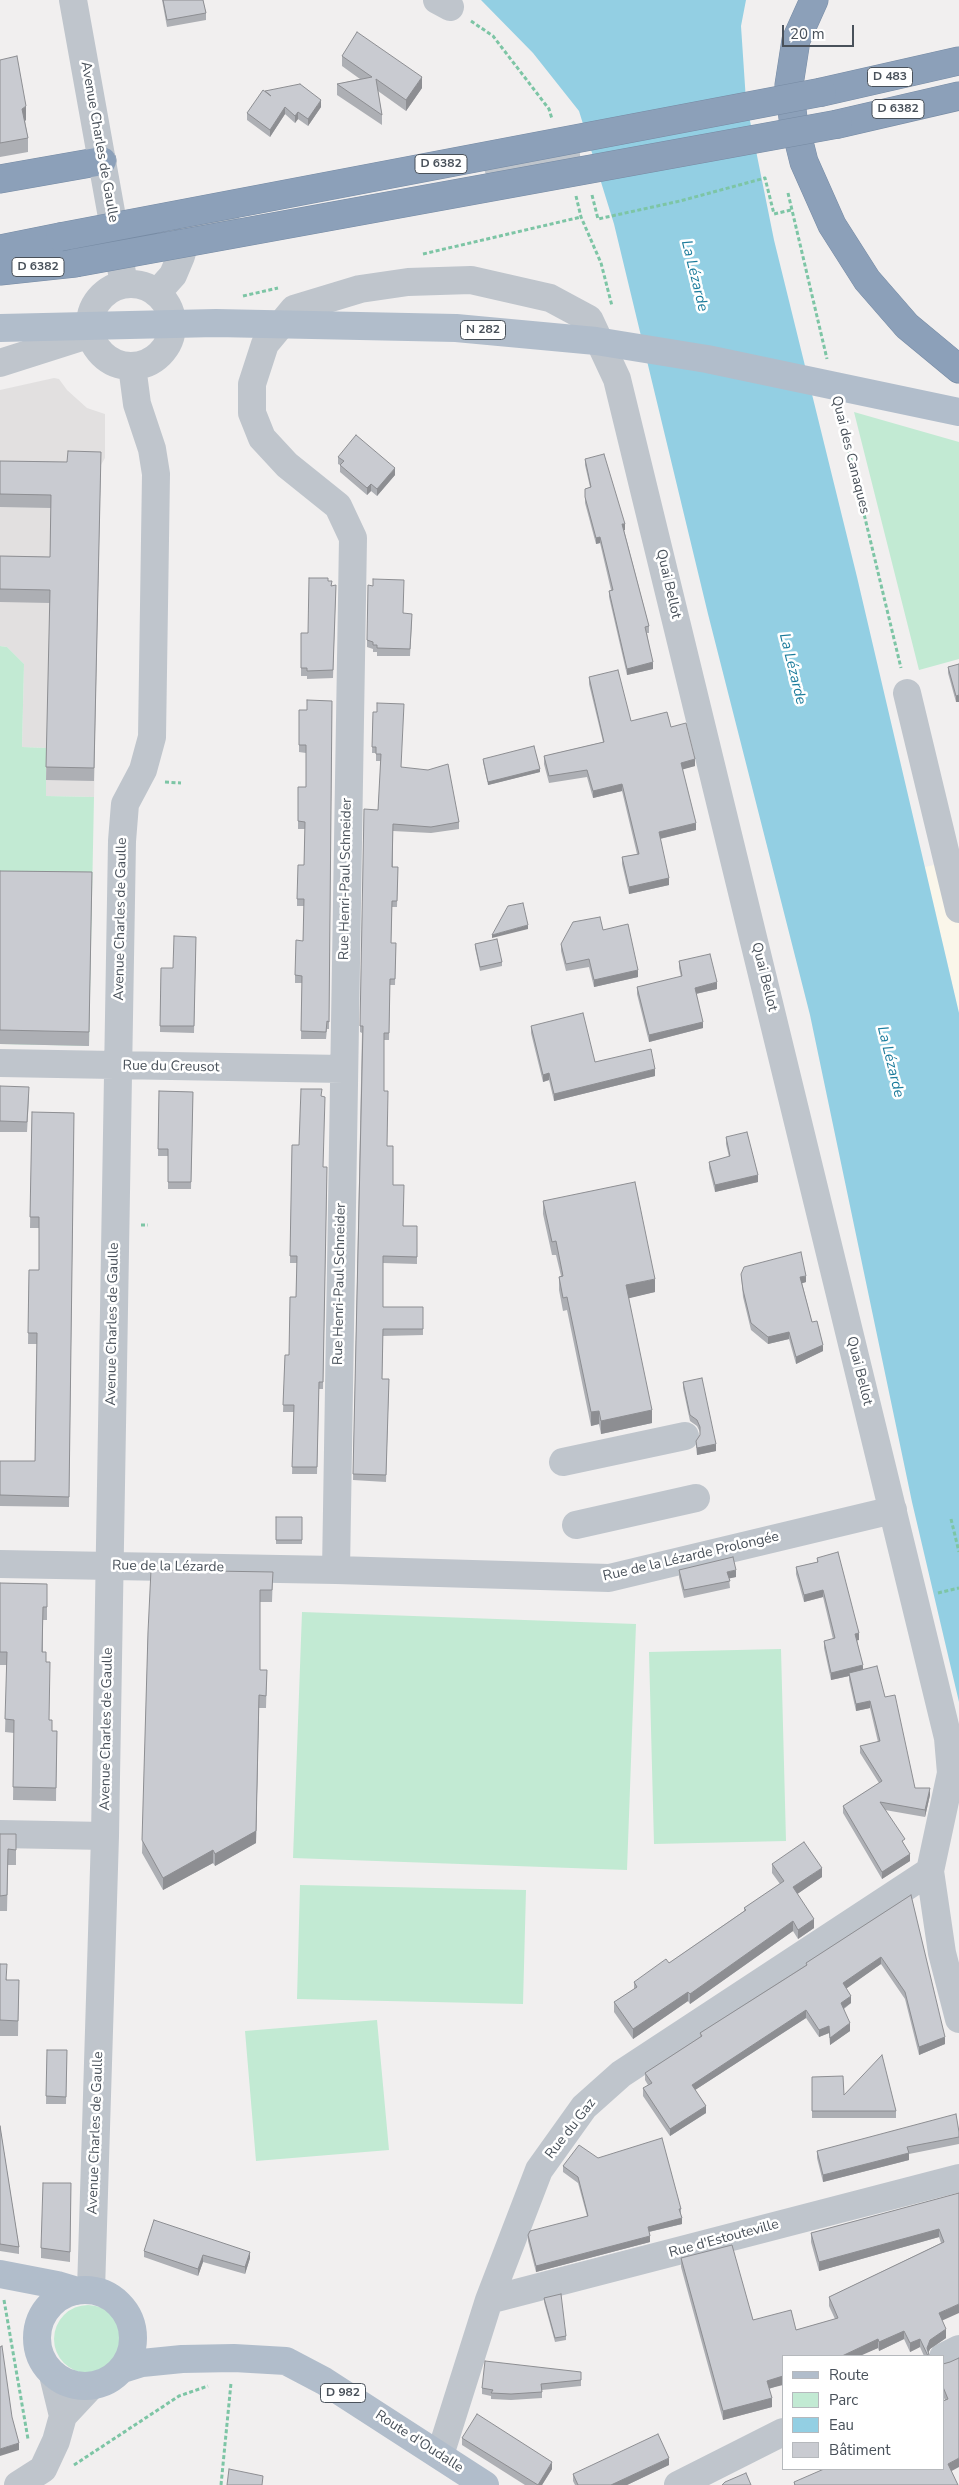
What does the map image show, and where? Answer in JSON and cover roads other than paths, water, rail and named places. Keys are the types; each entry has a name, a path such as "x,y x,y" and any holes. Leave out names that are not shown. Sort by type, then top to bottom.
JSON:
{"highway":[{"path":"814,0 796,40 789,85 793,118 804,162 832,225 867,280 907,326 959,369"},
{"name":"D 483","path":"822,92 959,61"},
{"name":"D 6382","path":"0,249 822,92 959,74"},
{"name":"D 6382","path":"0,271 75,263 838,124 959,96"},
{"path":"838,124 959,108"},
{"path":"0,179 102,161"}],"main road":[{"name":"N 282","path":"0,328 216,323 456,328 596,341 707,359 959,412"},
{"path":"12,2277 84,2290 115,2300 124,2309 130,2320 133,2346 123,2369 114,2377 91,2386 74,2385 54,2375 42,2360 37,2343 39,2326 46,2309 65,2294 84,2290"},
{"path":"12,2277 46,2309"},
{"name":"Route d'Oudalle","path":"133,2333 148,2345 182,2359 235,2375 286,2361 324,2381 485,2485"},
{"name":"Route d'Oudalle","path":"123,2369 142,2363 182,2359"}],"street":[{"name":"Avenue Charles de Gaulle","path":"73,0 124,284"},
{"path":"157,293 173,275 181,256 190,224 566,155"},
{"name":"Quai Bellot","path":"360,289 408,282 471,280 550,298 589,319 617,379 948,1738 951,1773 930,1871"},
{"path":"124,284 142,285 157,293 166,302 171,313 172,326 170,338 156,358 145,364 132,366 121,364 102,353 91,334 92,312 97,302 109,291 124,284"},
{"name":"Rue Henri-Paul Schneider","path":"336,1570 353,538 338,506 287,466 262,438 252,412 252,384 265,344 294,309 360,289"},
{"path":"0,363 91,334"},
{"name":"Avenue Charles de Gaulle","path":"84,2290 105,1836 108,1566 125,804 143,770 152,737 156,474 152,449 137,404 132,366"},
{"path":"907,693 959,909"},
{"name":"Rue du Creusot","path":"0,1063 343,1070"},
{"path":"563,1462 685,1436"},
{"path":"576,1525 696,1498"},
{"name":"Rue de la Lézarde Prolongée","path":"336,1570 608,1578 893,1510"},
{"name":"Rue de la Lézarde","path":"0,1564 336,1570"},
{"path":"0,1834 105,1836"},
{"path":"930,1871 942,1953 959,2019"},
{"name":"Rue du Gaz","path":"440,2455 489,2300 539,2170 584,2107 621,2074 930,1871"},
{"name":"Rue d'Estouteville","path":"489,2300 959,2178"},
{"path":"944,2357 959,2350"},
{"path":"54,2375 63,2416"},
{"path":"18,2485 42,2469 50,2458 63,2416 91,2386"},
{"path":"678,2485 782,2433"}],"water":[{"name":"La Lézarde","path":"481,0 746,0 741,26 746,101 774,240 857,577 959,1013 959,1702 912,1502 810,1015 708,614 614,224 579,111 533,53"}]}
